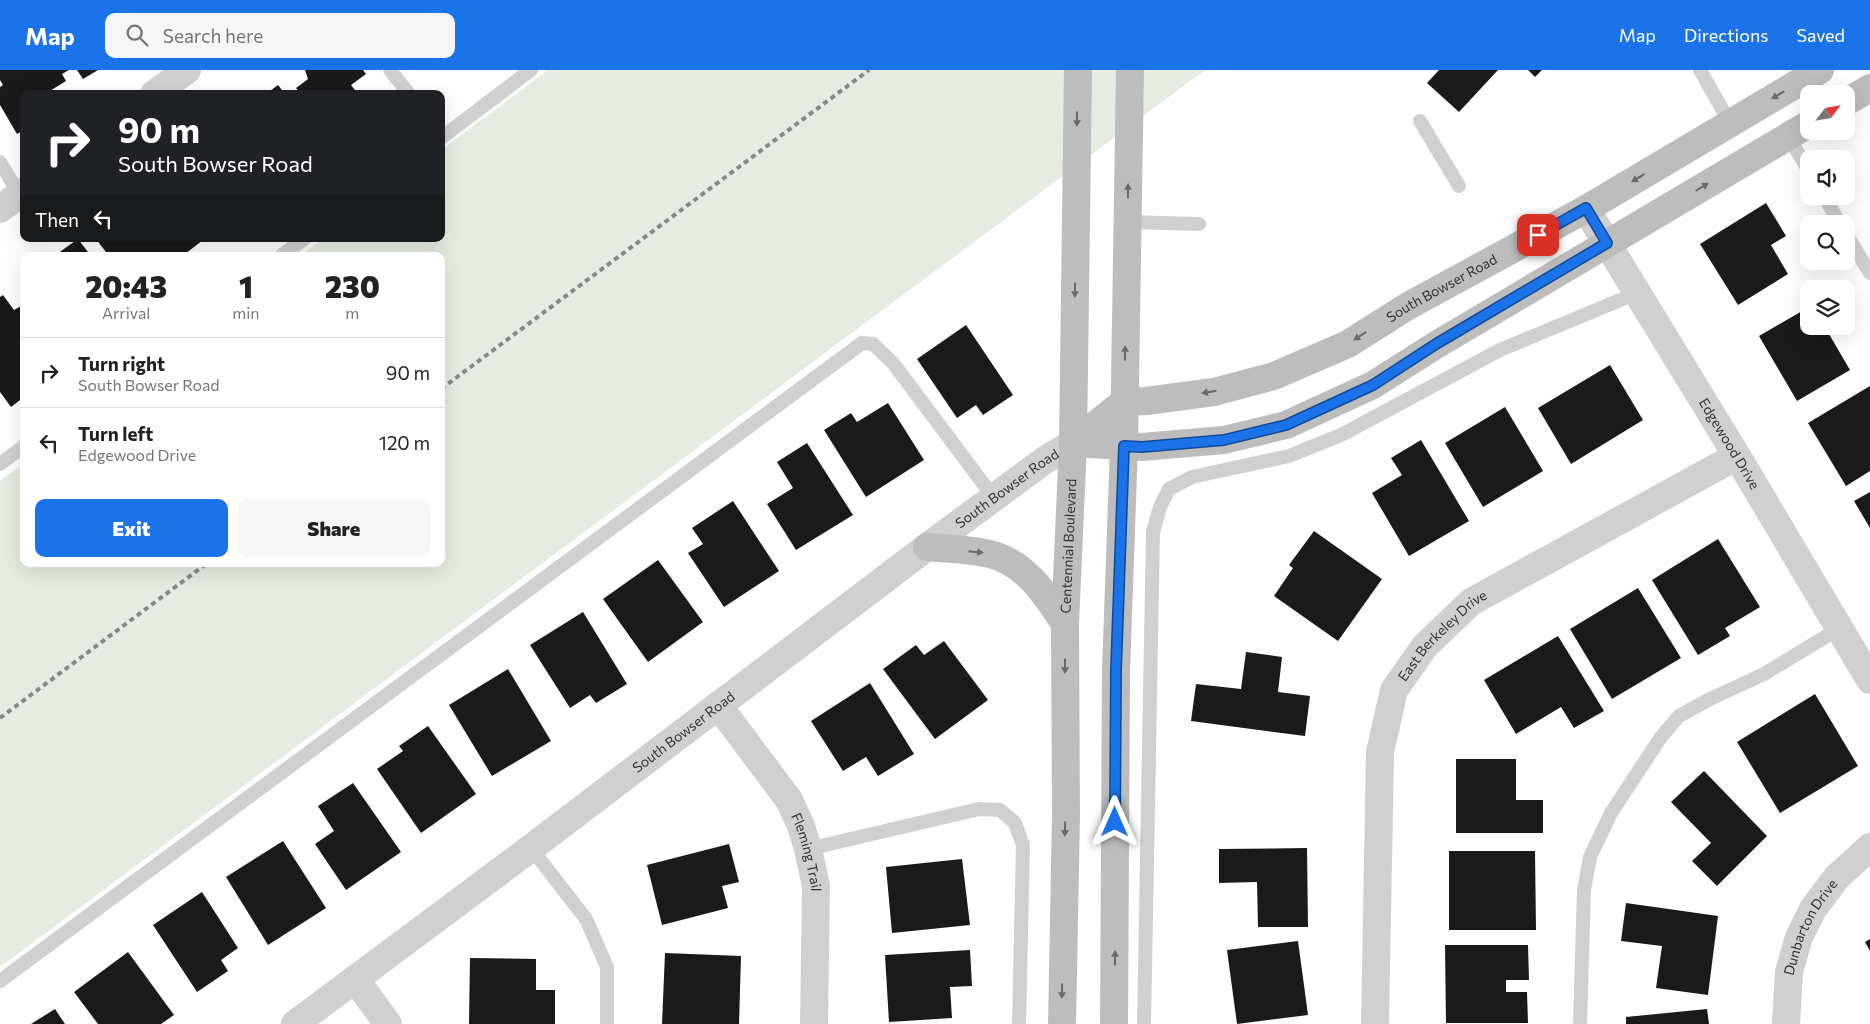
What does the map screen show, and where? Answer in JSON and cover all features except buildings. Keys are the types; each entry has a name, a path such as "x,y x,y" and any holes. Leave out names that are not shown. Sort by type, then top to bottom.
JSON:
{"main road":[{"name":"Centennial Boulevard","path":"1062,1024 1066,815 1065,624 1073,443 1078,70"},
{"path":"1114,1024 1116,670 1124,446 1130,70"},
{"name":"South Bowser Road","path":"1073,443 1124,402 1214,392 1274,376 1348,344 1408,306 1586,208 1820,70"},
{"path":"1855,97 1870,88"},
{"name":"South Bowser Road","path":"1073,443 1142,447 1224,440 1286,425 1373,385 1436,344 1798,130"},
{"path":"927,547 990,554 1017,566 1040,586 1065,624"}],"street":[{"path":"159,90 181,72"},
{"name":"Edgewood Drive","path":"1586,208 1737,456 1870,680"},
{"name":"South Bowser Road","path":"295,1024 531,848 927,547 1045,460 1073,443"},
{"name":"East Berkeley Drive","path":"1375,1024 1380,752 1394,690 1425,646 1471,602 1737,456"},
{"name":"Fleming Trail","path":"718,705 789,800 801,826 808,849 816,886 814,1024"},
{"name":"Dunbarton Drive","path":"1786,1024 1789,972 1799,938 1806,923 1813,909 1837,877 1870,847"},
{"path":"356,980 388,1024"}],"lane":[{"path":"390,70 405,90"},
{"path":"445,134 531,70"},
{"path":"1700,70 1730,123"},
{"path":"1420,121 1459,186"},
{"path":"1798,130 1803,150"},
{"path":"0,162 14,198"},
{"path":"1127,222 1199,224"},
{"path":"286,252 300,242"},
{"path":"1855,249 1870,273"},
{"path":"1144,1024 1153,532 1160,507 1169,490 1192,476 1289,456 1341,435 1500,350 1637,293"},
{"path":"0,981 862,343 873,344 893,363 994,498"},
{"path":"0,464 20,449"},
{"path":"1580,1024 1584,890 1590,857 1611,813 1661,737 1679,716 1710,698 1764,674 1840,628"},
{"path":"808,849 979,809 1000,810 1015,822 1023,845 1019,1024"},
{"path":"531,848 586,918 607,967 607,1024"}],"shaded area":[{"path":"548,70 1205,70 0,967 0,481 20,466 20,567 445,567 445,252 305,252 319,242 445,242 445,147"}],"railway":[{"path":"445,386 869,70"},
{"path":"0,718 202,567"}],"route":[{"path":"1115,822 1116,670 1124,446 1142,447 1224,440 1286,425 1373,385 1436,344 1607,243 1586,208 1538,235"}]}
